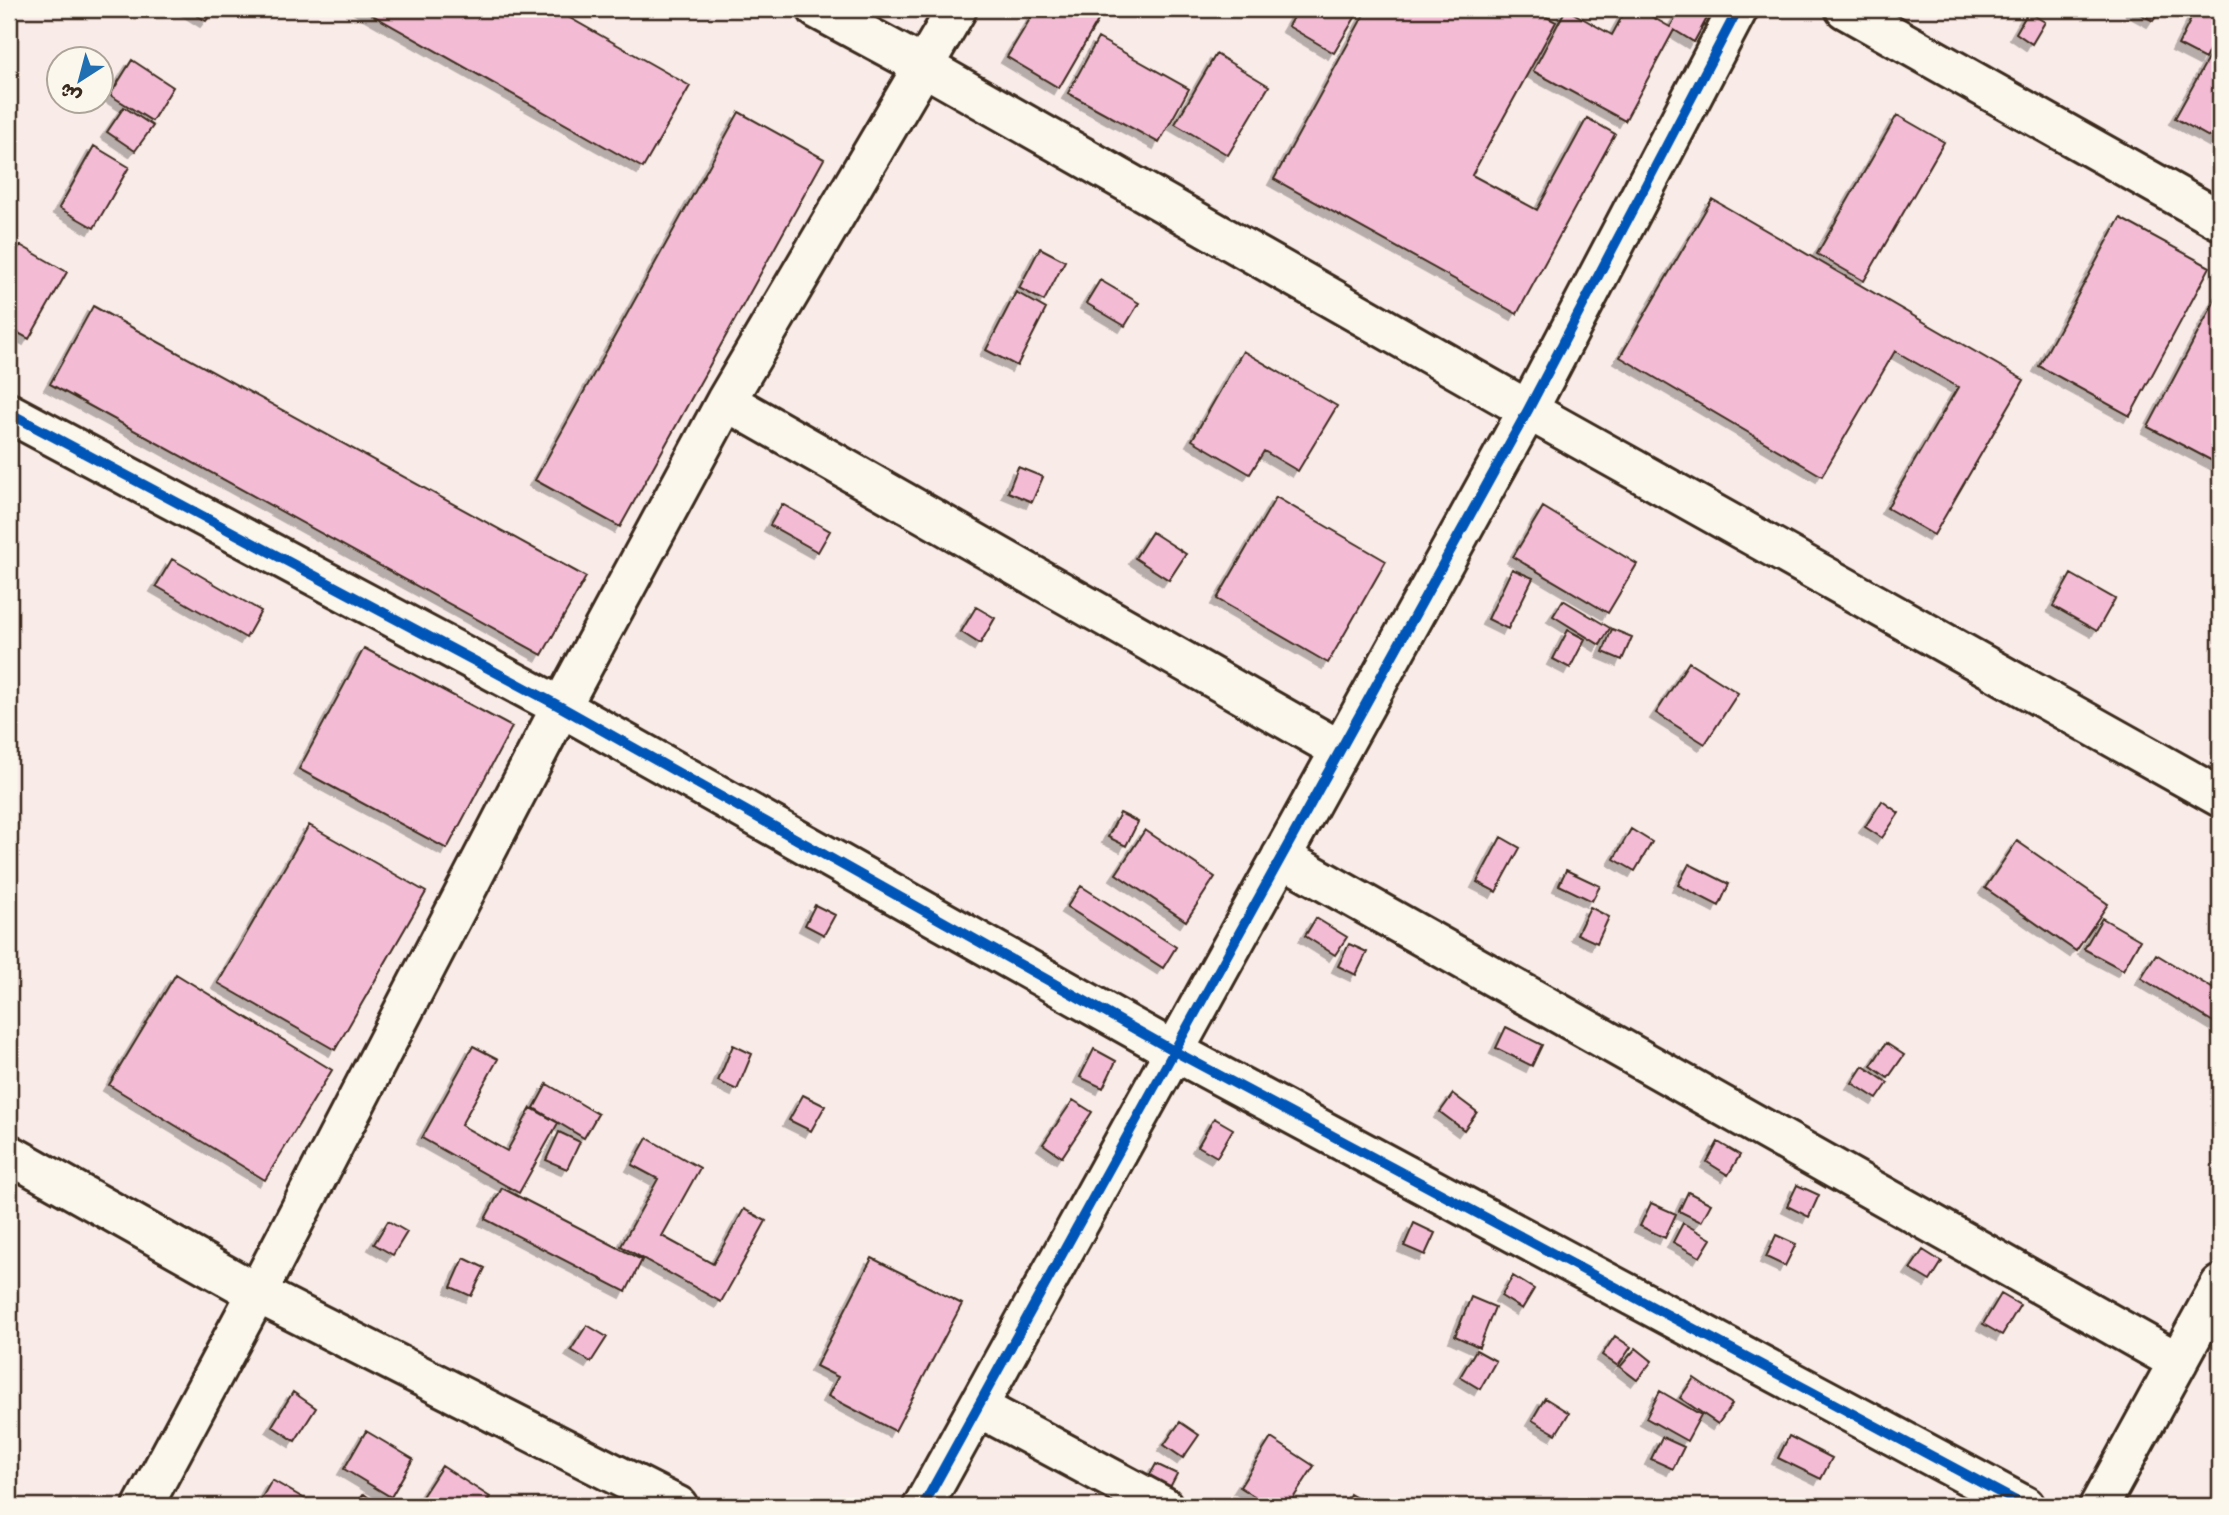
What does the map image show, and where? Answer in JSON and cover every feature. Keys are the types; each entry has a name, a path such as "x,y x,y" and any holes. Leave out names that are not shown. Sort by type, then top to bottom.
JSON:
{"street":[{"path":"817,9 923,66 1528,410 2220,797"},
{"path":"143,1506 257,1293 561,707 726,401 957,9"},
{"path":"923,1506 1528,410 1738,9"},
{"path":"1845,9 2220,220"},
{"path":"726,401 1340,750"},
{"path":"9,413 561,707 1174,1051 2025,1506"},
{"path":"1281,857 2178,1362"},
{"path":"9,1154 257,1293 678,1506"},
{"path":"2099,1506 2220,1285"},
{"path":"978,1407 1163,1506"}],"building":[{"path":"187,9 215,9 206,21"},
{"path":"362,9 554,9 690,86 643,168"},
{"path":"1036,9 1086,9 1100,17 1059,88 1007,57"},
{"path":"1298,9 1360,9 1334,53 1288,26"},
{"path":"1367,9 1532,9 1556,22 1472,175 1537,210 1587,118 1615,134 1517,314 1274,179"},
{"path":"1566,9 1612,35 1626,9 1638,9 1670,27 1681,9 1712,9 1694,42 1674,30 1625,121 1533,71"},
{"path":"2131,9 2161,9 2153,21"},
{"path":"2196,9 2220,9 2220,28 2205,59 2178,45"},
{"path":"2028,12 2045,22 2032,44 2016,33"},
{"path":"2220,37 2220,143 2175,118"},
{"path":"1098,38 1189,89 1159,143 1068,93"},
{"path":"1216,54 1269,86 1228,155 1175,124"},
{"path":"132,60 173,87 152,121 116,99 116,85"},
{"path":"124,107 153,126 135,151 107,132"},
{"path":"739,112 824,159 620,527 535,480"},
{"path":"1897,115 1944,142 1864,281 1817,254"},
{"path":"94,146 129,167 94,228 59,208"},
{"path":"1712,199 2024,380 1934,535 1887,508 1958,387 1895,351 1822,476 1620,357"},
{"path":"2120,218 2210,267 2130,416 2039,366"},
{"path":"20,245 67,272 29,339 9,328 9,265"},
{"path":"1040,248 1065,261 1044,301 1019,288"},
{"path":"1100,280 1139,303 1125,326 1086,303"},
{"path":"2220,291 2220,465 2148,427"},
{"path":"1016,292 1046,309 1017,366 986,350"},
{"path":"93,306 586,577 542,655 50,384"},
{"path":"1243,351 1337,406 1298,471 1264,451 1250,474 1192,440"},
{"path":"1018,467 1043,477 1032,502 1008,492"},
{"path":"1276,497 1386,561 1328,663 1217,599"},
{"path":"782,504 830,531 818,552 770,525"},
{"path":"1543,507 1637,564 1608,613 1513,557"},
{"path":"1152,532 1186,554 1169,580 1135,558"},
{"path":"172,559 261,611 246,638 156,586"},
{"path":"1512,569 1533,578 1508,629 1488,619"},
{"path":"2071,574 2115,599 2097,631 2053,606"},
{"path":"1563,600 1610,628 1600,645 1553,616"},
{"path":"976,607 995,618 980,644 961,632"},
{"path":"1612,629 1632,637 1622,660 1603,652"},
{"path":"1568,630 1585,639 1570,668 1553,659"},
{"path":"364,648 512,727 447,849 299,769"},
{"path":"1689,662 1738,693 1705,744 1656,713"},
{"path":"1882,801 1899,813 1882,838 1865,827"},
{"path":"1120,813 1138,822 1126,846 1108,837"},
{"path":"309,825 426,892 335,1050 218,983"},
{"path":"1631,829 1652,842 1635,871 1614,859"},
{"path":"1145,830 1215,877 1186,921 1116,874"},
{"path":"1501,837 1520,848 1496,892 1477,882"},
{"path":"2017,841 2108,904 2076,951 1985,888"},
{"path":"1689,864 1729,884 1719,906 1678,885"},
{"path":"1566,870 1600,886 1592,901 1559,885"},
{"path":"1081,886 1176,947 1163,968 1067,907"},
{"path":"815,905 835,915 824,935 805,925"},
{"path":"1590,907 1609,917 1597,943 1577,934"},
{"path":"1316,918 1347,937 1335,955 1305,936"},
{"path":"2102,918 2140,940 2123,970 2084,949"},
{"path":"1349,944 1367,952 1356,975 1338,966"},
{"path":"2156,954 2220,993 2220,1026 2141,978"},
{"path":"176,974 332,1070 265,1180 109,1085"},
{"path":"1506,1027 1542,1045 1532,1066 1496,1048"},
{"path":"1886,1043 1904,1055 1888,1078 1871,1066"},
{"path":"733,1045 752,1054 737,1090 718,1081"},
{"path":"473,1046 498,1059 461,1125 507,1151 531,1108 558,1123 519,1193 422,1138"},
{"path":"1094,1049 1116,1061 1103,1088 1080,1077"},
{"path":"1863,1066 1888,1083 1877,1099 1852,1083"},
{"path":"547,1084 598,1114 584,1138 534,1108"},
{"path":"1453,1094 1477,1112 1464,1130 1440,1112"},
{"path":"803,1095 825,1106 811,1131 789,1120"},
{"path":"1073,1100 1092,1112 1062,1157 1043,1144"},
{"path":"1214,1118 1233,1129 1217,1157 1198,1146"},
{"path":"559,1132 580,1142 567,1169 546,1160"},
{"path":"647,1138 700,1168 662,1236 713,1264 744,1209 766,1221 721,1302 621,1246 658,1179 632,1165"},
{"path":"1718,1142 1740,1155 1728,1175 1707,1162"},
{"path":"1797,1185 1819,1195 1809,1217 1787,1206"},
{"path":"502,1188 642,1260 626,1292 485,1219"},
{"path":"1688,1192 1711,1204 1701,1222 1679,1211"},
{"path":"1651,1203 1676,1214 1665,1238 1640,1226"},
{"path":"388,1221 407,1232 393,1255 374,1244"},
{"path":"1414,1223 1435,1233 1425,1255 1404,1246"},
{"path":"1683,1223 1711,1239 1700,1257 1673,1242"},
{"path":"1776,1235 1796,1244 1785,1266 1766,1257"},
{"path":"1923,1250 1942,1262 1930,1281 1910,1269"},
{"path":"464,1258 485,1268 471,1296 451,1287"},
{"path":"872,1258 962,1304 895,1431 828,1396 838,1377 816,1366"},
{"path":"1513,1276 1534,1289 1522,1309 1501,1296"},
{"path":"2001,1294 2020,1305 2002,1335 1983,1324"},
{"path":"1471,1297 1495,1307 1479,1347 1455,1336"},
{"path":"587,1325 607,1337 591,1362 571,1350"},
{"path":"1615,1336 1631,1347 1618,1366 1602,1355"},
{"path":"1636,1348 1652,1361 1637,1380 1620,1367"},
{"path":"1476,1350 1496,1361 1480,1389 1460,1377"},
{"path":"1694,1378 1732,1404 1718,1424 1680,1398"},
{"path":"1660,1391 1701,1415 1687,1441 1646,1418"},
{"path":"293,1392 316,1408 295,1441 272,1426"},
{"path":"1545,1398 1569,1413 1556,1434 1532,1420"},
{"path":"1180,1422 1199,1435 1183,1458 1164,1445"},
{"path":"366,1431 413,1459 391,1497 344,1469"},
{"path":"1789,1436 1832,1458 1821,1479 1778,1458"},
{"path":"1662,1437 1684,1447 1673,1469 1651,1459"},
{"path":"1271,1438 1314,1466 1288,1506 1270,1506 1240,1487"},
{"path":"1156,1464 1177,1474 1167,1493 1146,1482"},
{"path":"442,1466 490,1497 484,1506 416,1506"},
{"path":"272,1480 317,1506 257,1506"},
{"path":"364,1494 379,1506 355,1506"},
{"path":"1350,1494 1371,1506 1344,1506"}],"cycle path":[{"path":"923,1506 1528,410 1738,9"},
{"path":"9,413 561,707 1174,1051 2025,1506"}]}
